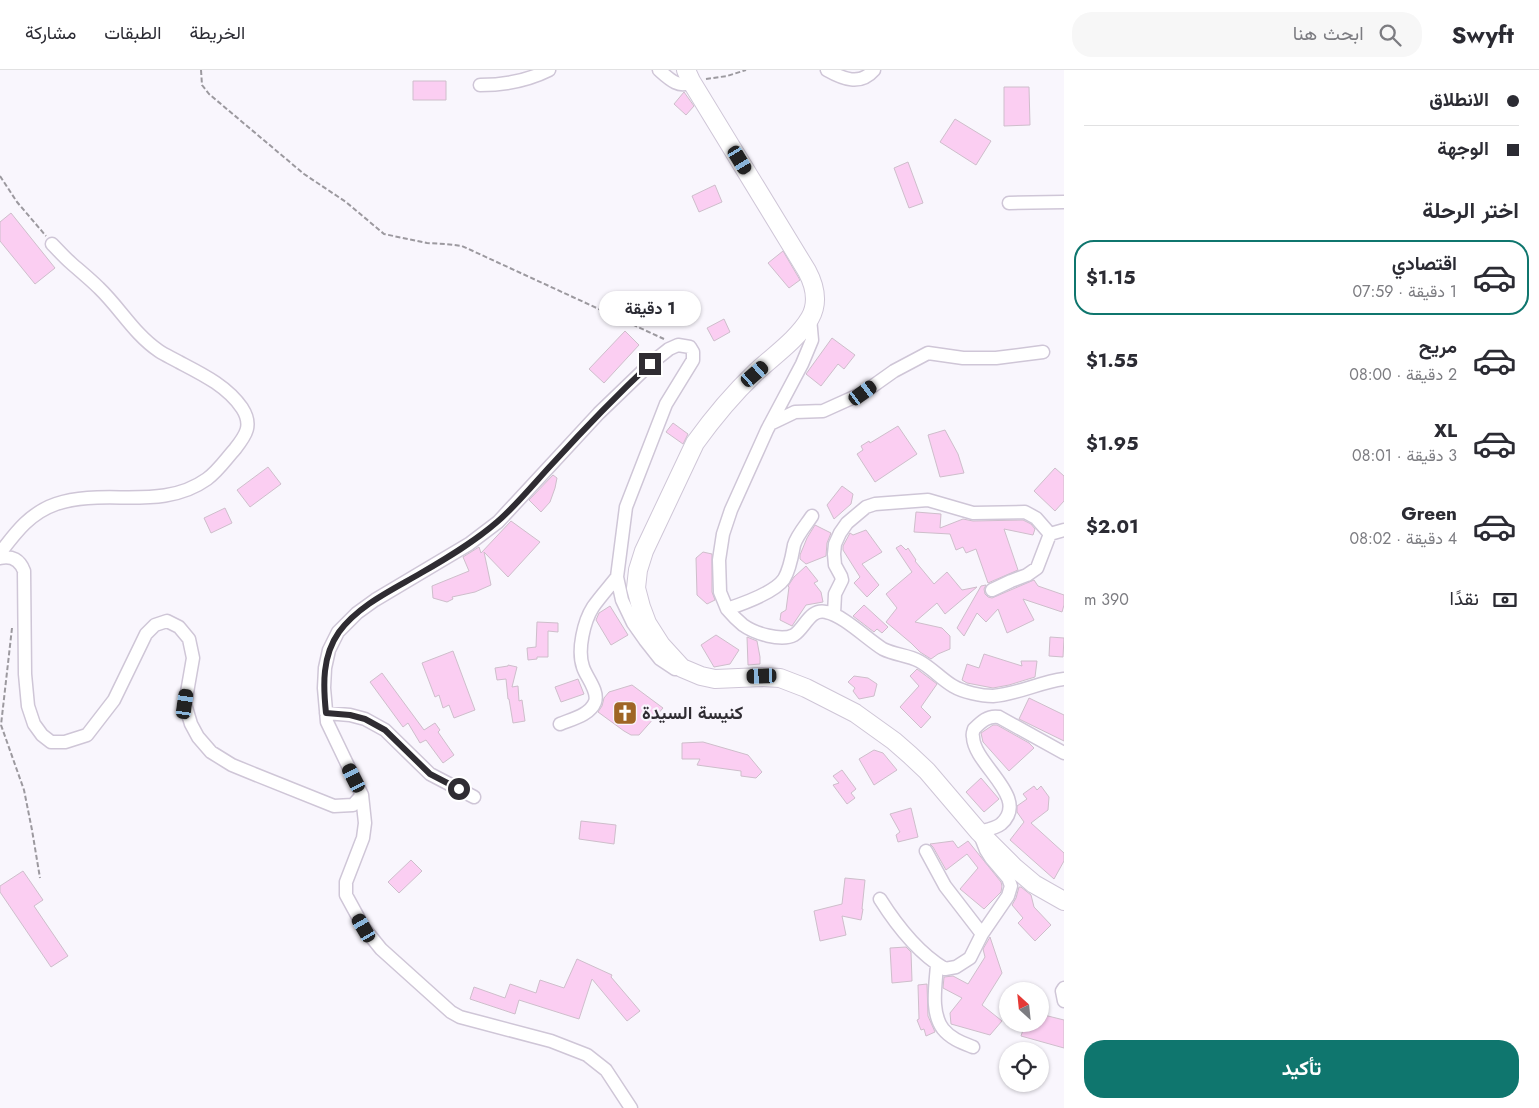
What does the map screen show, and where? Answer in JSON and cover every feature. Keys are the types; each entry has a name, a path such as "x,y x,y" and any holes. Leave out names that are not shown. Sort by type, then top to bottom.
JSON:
{"main road":[{"path":"689,76 813,283 816,292 810,318 795,336 742,387 706,428 686,461 644,551 638,570 636,588 647,623 661,645 682,668 701,676 715,679 762,676 780,678 806,688 855,712 910,754 979,832 1015,868 1034,884 1064,901"}],"street":[{"path":"480,84 497,85 515,82 548,70"},
{"path":"659,70 671,80 682,85 686,85 689,76"},
{"path":"827,70 841,78 854,80 869,76 874,70"},
{"path":"1009,203 1064,202"},
{"path":"0,553 18,528 41,510 57,504 80,498 157,498 193,487 218,470 244,437 248,427 248,418 242,407 224,388 160,352 135,330 100,288 70,263 52,244"},
{"path":"810,318 812,340 802,364 770,424 731,510 723,534 719,560 720,592 726,609 745,627 780,638 793,635 800,630 812,615 818,612 824,611 834,614 883,648 894,654 908,656 919,661 952,686 966,691 992,696 1064,679"},
{"path":"631,1108 606,1070 587,1055 551,1041 460,1017 443,1006 381,949 364,928 346,894 346,882 363,838 365,823 362,794 327,722 325,668 329,650 338,632 357,613 375,600 469,544 498,522 599,413 650,364 669,349 678,345 690,347 693,352 693,360 666,404 626,507 617,577 622,600 644,640 660,659 675,669 682,668"},
{"path":"770,424 795,412 823,411 863,393 894,370 928,353 963,358 996,358 1042,352"},
{"path":"834,614 835,594 842,580 835,565 835,544 847,523 866,508 876,504 928,500 973,514 1024,512 1036,518 1050,534"},
{"path":"726,609 777,586 784,578 795,544 812,516"},
{"path":"1050,534 1064,530"},
{"path":"992,590 1027,575 1037,568 1050,534"},
{"path":"0,558 13,558 19,561 24,571 25,674 28,706 34,724 42,736 51,742 65,742 87,735 114,700 146,634 155,625 167,621 179,627 189,638 193,658 185,704 194,731 211,752 232,765 334,806 353,805 362,794"},
{"path":"560,724 590,710 595,704 594,689 582,666 581,645 584,628 592,608 617,577"},
{"path":"326,713 350,715 365,719 385,730 430,774 474,797"},
{"path":"880,900 902,932 937,964 945,969 963,964 970,958 982,934 1008,896 1010,886 1008,878 986,850 979,832 1000,825 1010,808 1009,798 976,748 972,738 974,729 980,723 993,716 1064,753"},
{"path":"926,850 945,886 982,934"},
{"path":"937,964 936,1007 943,1029 956,1040 974,1047"},
{"path":"1064,988 1062,991 1064,1001"}],"path":[{"path":"201,70 202,85 209,94 304,174 346,202 384,234 427,243 462,246 678,345"},
{"path":"689,76 727,76 746,70"},
{"path":"0,176 17,202 52,244"},
{"path":"12,628 1,725 24,790 40,878"}],"building":[{"path":"413,81 446,81 446,100 413,100"},
{"path":"1004,87 1029,87 1030,125 1004,126"},
{"path":"684,92 694,106 686,115 674,104"},
{"path":"955,119 991,141 976,165 940,142"},
{"path":"908,162 923,203 909,208 894,168"},
{"path":"715,185 722,202 699,212 692,196"},
{"path":"11,213 55,268 35,284 0,241 0,222"},
{"path":"783,251 800,280 789,288 768,263"},
{"path":"724,319 730,332 714,341 707,328"},
{"path":"625,331 639,345 604,383 589,369"},
{"path":"832,338 855,355 844,369 838,364 821,386 806,374"},
{"path":"673,423 688,434 683,444 666,432"},
{"path":"898,426 917,454 875,482 857,454 863,450 861,446 869,441 870,443"},
{"path":"945,430 958,454 964,473 940,477 928,435"},
{"path":"268,467 281,484 250,507 237,490"},
{"path":"1055,468 1064,476 1064,501 1055,511 1034,491"},
{"path":"553,475 557,478 555,488 550,502 541,512 529,500"},
{"path":"842,486 853,494 851,504 834,519 827,505"},
{"path":"225,508 232,523 211,533 204,518"},
{"path":"916,512 941,514 940,528 963,519 973,521 1023,520 1031,524 1035,529 1033,535 1004,529 1018,570 988,583 976,549 966,553 963,547 956,550 950,534 914,532"},
{"path":"511,521 540,542 508,577 484,552 491,585 475,592 452,597 453,599 447,602 433,598 432,586 469,571 463,557 479,547 481,553"},
{"path":"815,525 831,533 827,543 826,556 806,564 800,559 800,555"},
{"path":"866,530 882,552 862,564 879,585 867,597 854,583 860,577 843,550 843,546 850,533 853,535"},
{"path":"901,545 906,550 908,548 915,561 934,584 947,572 962,590 977,587 945,614 937,603 915,622 942,628 950,636 950,649 931,659 920,652 886,622 897,608 886,594 912,572 896,548"},
{"path":"703,552 712,554 712,592 715,600 707,604 697,595 696,558"},
{"path":"806,566 818,581 814,583 821,592 823,602 806,605 792,626 780,620 781,613 786,610 788,586 794,577"},
{"path":"1034,580 1038,586 1064,595 1062,612 1023,599 1034,620 1007,633 998,609 986,622 977,613 964,636 957,628 981,586 986,585 984,589 985,594 992,598"},
{"path":"864,605 888,627 882,633 877,629 874,632 853,616"},
{"path":"610,606 628,635 611,645 596,620 599,613"},
{"path":"537,622 558,623 558,632 548,631 548,657 537,657 537,659 528,660 527,648 536,647"},
{"path":"716,635 739,650 730,664 714,667 701,645"},
{"path":"747,637 757,641 760,664 748,665"},
{"path":"1050,637 1064,638 1063,657 1049,656"},
{"path":"453,651 475,710 454,718 449,705 443,708 439,695 435,697 422,663"},
{"path":"984,654 1022,666 1021,661 1037,661 1035,677 993,688 967,683 962,680 967,664 979,668"},
{"path":"508,665 517,667 512,687 518,686 519,701 522,700 525,721 513,723 506,679 497,680 495,668"},
{"path":"917,669 937,684 921,707 931,717 921,728 900,707 919,686 910,676"},
{"path":"382,673 424,730 435,723 440,730 438,732 454,755 443,763 426,740 420,743 408,723 403,727 370,682"},
{"path":"854,676 868,678 877,684 874,696 859,699 853,691 855,688 848,682"},
{"path":"578,679 584,694 561,702 555,687"},
{"path":"632,685 663,708 639,735 631,735 598,712 609,692"},
{"path":"1029,698 1064,715 1064,741 1019,719"},
{"path":"993,725 997,725 1029,743 1034,748 1009,771 983,742 981,733"},
{"path":"703,742 748,755 762,772 756,778 741,776 741,771 697,765 700,759 682,759 682,743"},
{"path":"874,750 883,753 897,770 874,785 859,759"},
{"path":"842,770 856,789 851,793 855,798 847,804 833,785 839,783 833,776"},
{"path":"981,778 999,799 984,812 966,792"},
{"path":"1034,786 1037,790 1041,786 1049,797 1048,810 1031,823 1064,853 1064,861 1054,879 1010,840 1024,822 1017,812 1017,806 1027,799 1023,794"},
{"path":"911,808 918,837 898,842 896,835 900,832 890,814"},
{"path":"581,821 616,825 614,844 579,839"},
{"path":"953,841 958,848 968,841 1001,882 1001,892 984,909 960,889 978,868 967,854 946,870 930,844"},
{"path":"411,860 422,871 399,893 388,882"},
{"path":"23,871 43,900 34,906 68,956 51,967 0,892 0,886"},
{"path":"845,878 865,880 861,920 842,916 846,935 820,941 814,911 842,904"},
{"path":"1019,887 1031,895 1034,907 1051,925 1035,941 1018,923 1023,918 1012,905"},
{"path":"990,937 1002,973 982,1005 999,1019 999,1024 990,1035 951,1024 950,1013 962,998 943,988 944,977 953,976 968,984 985,957 983,949"},
{"path":"906,947 911,952 912,981 892,983 890,948"},
{"path":"577,959 612,975 611,977 640,1011 627,1021 592,979 579,1019 519,1000 515,1014 470,999 474,987 505,998 510,984 536,993 540,980 564,988"},
{"path":"927,984 928,1016 935,1032 926,1036 924,1029 921,1030 917,1020 919,1019 918,985"},
{"path":"1049,1016 1064,1020 1064,1048 1049,1044 1049,1042 1021,1036 1022,1032 1049,1032"}],"place":[{"name":"كنيسة السيدة","path":"625,713"}],"route":[{"path":"459,789 430,774 385,730 365,719 350,715 326,713 324,688 325,668 329,650 338,632 357,613 375,600 469,544 498,522 599,413 650,364"}]}
